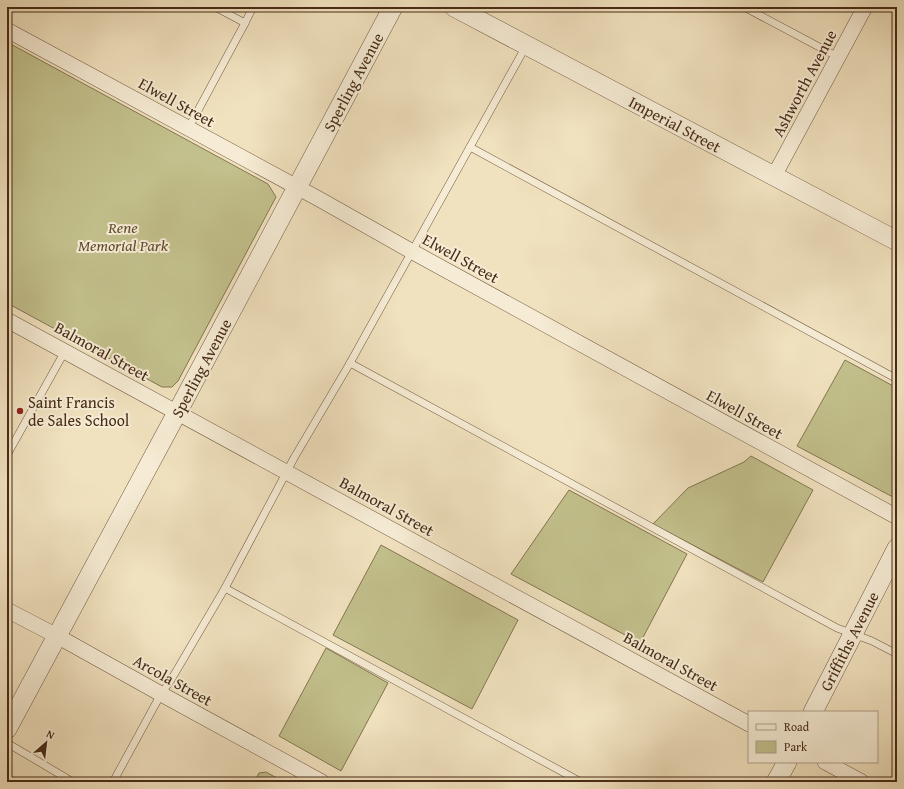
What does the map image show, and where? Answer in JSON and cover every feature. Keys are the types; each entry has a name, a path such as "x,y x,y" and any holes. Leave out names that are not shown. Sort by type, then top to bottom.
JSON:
{"street":[{"name":"Sperling Avenue","path":"7,729 393,7"},
{"name":"Imperial Street","path":"454,7 897,241"},
{"name":"Ashworth Avenue","path":"774,176 865,7"},
{"name":"Elwell Street","path":"7,30 297,187 897,517"},
{"name":"Balmoral Street","path":"7,320 748,723"},
{"name":"Griffiths Avenue","path":"814,711 897,548"},
{"name":"Arcola Street","path":"7,610 322,782"},
{"path":"776,782 786,763"},
{"path":"827,763 862,782"}],"lane":[{"path":"215,7 245,23"},
{"path":"188,129 253,7"},
{"path":"744,7 838,57"},
{"path":"113,782 161,694 171,680 224,588 286,472 350,363 526,46"},
{"path":"470,147 897,379"},
{"path":"7,455 65,351"},
{"path":"350,363 837,628 872,641 897,654"},
{"path":"224,588 581,782"},
{"path":"7,743 73,782"}],"green space":[{"name":"Rene Memorial Park","path":"7,42 268,184 276,197 178,381 172,387 162,387 7,303"},
{"path":"845,360 897,388 897,496 891,496 797,446"},
{"path":"751,456 813,490 763,582 653,524 688,488 744,462"},
{"path":"569,490 687,554 640,643 511,574"},
{"path":"381,545 518,620 472,709 333,635"},
{"path":"326,648 388,683 341,771 279,736"},
{"path":"266,772 284,782 254,782 259,773"}],"place":[{"name":"Saint Francis de Sales School","path":"20,411"}]}
